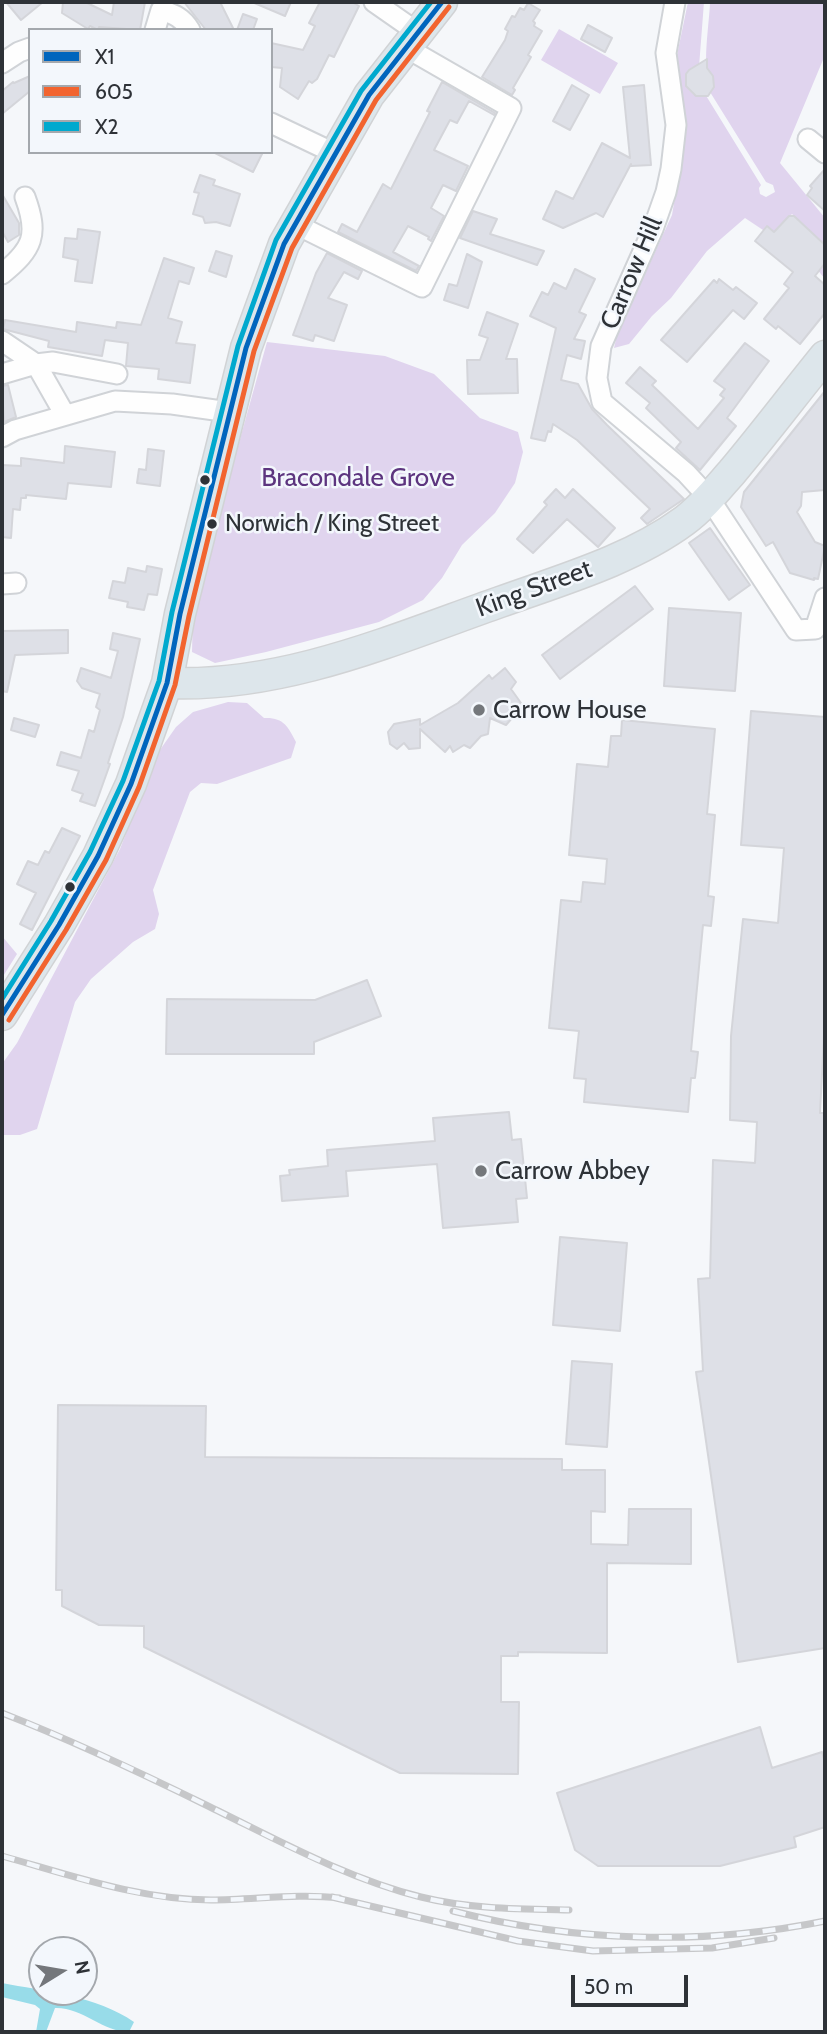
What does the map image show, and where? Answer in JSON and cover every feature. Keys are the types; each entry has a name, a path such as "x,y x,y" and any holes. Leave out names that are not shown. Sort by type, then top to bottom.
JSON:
{"main road":[{"path":"2,1015 59,925 111,831 131,784 167,683 180,614 246,348 284,244 369,95 442,2"},
{"name":"King Street","path":"167,683 199,685 276,675 357,653 479,601 608,561 656,539 685,520 709,498 825,356"}],"street":[{"path":"295,224 422,287 511,108 411,40 374,2"},
{"name":"Carrow Hill","path":"675,2 666,53 676,125 668,186 653,229 601,346 597,378 602,402 686,472 709,498 796,630 815,629 825,598"},
{"path":"155,28 159,6 185,21 189,28"},
{"path":"2,63 28,49"},
{"path":"273,124 334,153"},
{"path":"808,139 825,153"},
{"path":"2,274 20,259 32,242 32,216 25,197"},
{"path":"2,341 36,363 65,415"},
{"path":"2,374 36,363 53,362 117,373"},
{"path":"2,437 15,430 115,401 172,404 229,412"}],"green space":[{"path":"688,2 704,2 699,67 689,70 686,77 688,88 696,96 705,94 761,185 760,194 766,197 775,192 773,185 766,182 710,92 714,81 707,66 706,54 710,2 825,2 825,55 780,163 825,218 825,245 792,214 790,216 825,249 825,279 811,262 745,218 707,251 671,298 629,344 614,348 617,335 672,215 687,127 677,80 677,55"},
{"path":"559,29 618,63 600,94 541,60"},
{"name":"Bracondale Grove","path":"267,342 385,356 434,374 480,418 518,432 523,452 515,483 495,513 462,545 442,578 423,600 379,622 215,663 192,652 193,608"},
{"path":"228,702 247,703 264,718 276,719 284,724 296,742 291,758 217,784 201,783 190,792 153,890 159,914 155,929 133,942 91,979 75,1002 37,1129 20,1135 2,1135 2,1064 17,1043 120,849 155,757 176,727 193,712"},
{"path":"2,936 17,954 2,978"}],"water":[{"path":"2,1983 28,1988 28,2003 2,1997"},
{"path":"98,2004 134,2022 129,2032 119,2031 74,2011 55,2008 46,2032 36,2032 40,2009 36,2006 98,2006"}],"building":[{"path":"6,2 43,2 21,20"},
{"path":"63,2 85,2 112,15 114,2 145,2 140,28 86,28 62,13"},
{"path":"184,2 220,2 233,28 204,28"},
{"path":"252,2 291,2 285,16"},
{"path":"320,2 352,2 359,6 334,57 329,55 317,79 312,83 309,81 298,99 280,87 282,68 273,67 273,43 303,50 315,26 309,23"},
{"path":"528,3 540,10 533,21 534,26 542,31 528,55 531,57 513,88 515,90 512,95 482,77 505,40 508,31 505,29 512,16 515,17 520,8 524,10"},
{"path":"243,14 257,19 254,28 238,28"},
{"path":"588,25 612,38 605,52 581,39"},
{"path":"707,59 707,68 713,76 714,87 708,96 696,96 686,86 686,74"},
{"path":"28,77 28,93 2,114 2,91"},
{"path":"442,82 495,113 494,115 469,101 457,123 450,120 434,150 468,166 456,191 443,185 431,208 444,216 431,241 429,237 408,226 393,252 419,266 416,271 338,232 342,224 357,232 383,184 391,189"},
{"path":"572,85 589,95 570,130 553,121"},
{"path":"644,85 651,165 631,164 603,217 596,213 563,228 543,219 556,191 573,199 602,143 630,158 623,87"},
{"path":"217,154 262,154 253,172"},
{"path":"825,169 825,211 807,195 812,188 810,186"},
{"path":"200,175 215,180 213,185 240,194 230,226 216,222 205,223 203,217 193,214 199,193 194,192"},
{"path":"2,194 19,223 19,235 8,242 2,231"},
{"path":"473,211 497,219 490,234 544,251 537,265 460,238"},
{"path":"789,216 794,216 825,245 825,263 815,276 825,285 825,313 800,344 778,326 776,329 764,319 789,288 784,284 793,272 755,241 767,226 774,232"},
{"path":"78,229 100,232 92,283 75,281 78,260 63,257 65,238 77,239"},
{"path":"216,251 232,256 226,277 209,271"},
{"path":"327,253 362,271 358,279 344,272 328,298 347,305 334,341 315,335 313,341 293,335 316,273"},
{"path":"467,254 482,262 468,308 444,300 449,284 457,286"},
{"path":"164,258 194,268 189,284 179,281 168,318 182,322 176,343 195,345 190,383 158,379 159,369 126,366 128,343 105,340 102,356 48,347 49,341 3,329 5,320 76,332 77,322 116,328 117,322 141,325"},
{"path":"575,269 595,279 579,312 586,315 574,339 585,341 581,359 567,355 561,380 578,384 592,409 684,499 647,524 641,518 650,509 577,440 553,424 545,441 531,438 556,328 530,316 542,292 548,295 554,283 566,289"},
{"path":"719,279 733,290 736,287 757,303 744,319 733,310 687,362 661,340 714,280 717,283"},
{"path":"487,312 518,324 506,359 517,359 518,393 468,394 467,360 480,360 488,338 479,335"},
{"path":"745,343 769,361 727,418 736,426 700,470 676,448 681,442 646,408 650,403 626,383 640,367 656,381 652,385 698,429 724,398 720,395 725,389 714,381"},
{"path":"8,385 16,417 4,422 2,386"},
{"path":"825,391 825,490 802,492 801,506 797,512 815,542 825,546 818,579 814,580 790,573 773,542 766,546 741,507 744,492"},
{"path":"65,446 115,452 111,487 68,483 66,499 26,495 26,498 21,498 20,510 13,509 11,538 2,537 2,465 21,466 21,458 64,463"},
{"path":"148,449 164,451 160,486 137,483 139,469 146,470"},
{"path":"556,489 565,498 573,489 615,528 598,547 567,519 533,553 517,539 547,505 544,502"},
{"path":"710,528 750,585 729,600 689,543"},
{"path":"147,566 162,569 157,595 148,594 144,610 127,607 128,602 109,598 113,581 125,583 128,568 146,572"},
{"path":"635,586 653,609 560,679 542,655"},
{"path":"669,608 741,613 735,691 664,686"},
{"path":"68,630 68,653 15,655 7,692 2,691 2,631"},
{"path":"113,633 140,639 123,717 95,806 80,801 83,794 72,790 79,771 57,765 61,752 81,758 89,730 94,732 100,710 96,707 100,694 82,688 77,681 81,668 111,678 118,651 110,649"},
{"name":"Carrow House","path":"505,668 516,682 511,689 521,703 513,710 513,717 506,725 490,718 488,734 481,736 470,748 464,745 453,752 450,746 445,752 420,729 420,748 409,749 404,743 397,749 390,744 388,732 394,724 420,719 420,725 458,703 489,675 492,679"},
{"path":"751,711 825,717 825,1016 820,1113 825,1113 825,1648 738,1662 696,1372 703,1371 698,1279 710,1278 713,1160 755,1163 757,1122 730,1120 731,1036 743,919 778,923 784,848 741,845"},
{"path":"14,718 39,725 35,737 11,730"},
{"path":"622,720 715,729 707,814 715,815 708,896 714,897 711,926 703,925 691,1051 698,1052 695,1078 691,1078 688,1112 584,1102 586,1079 574,1078 579,1031 549,1028 561,900 581,902 583,882 605,884 607,859 569,855 577,764 608,767 611,736 621,736"},
{"path":"62,828 80,836 32,930 20,924 36,893 17,884 28,861 38,865 45,851 49,853"},
{"path":"367,980 381,1016 314,1042 314,1054 166,1054 167,999 315,1000"},
{"name":"Carrow Abbey","path":"509,1112 512,1140 521,1139 527,1198 516,1199 518,1222 443,1228 437,1164 346,1171 348,1196 282,1201 280,1176 290,1175 289,1170 328,1166 327,1150 435,1141 433,1118"},
{"path":"560,1237 627,1243 620,1331 553,1325"},
{"path":"572,1361 612,1364 607,1447 566,1444"},
{"path":"58,1405 206,1406 205,1457 562,1459 562,1470 605,1470 605,1512 591,1511 591,1544 628,1545 629,1509 691,1509 691,1564 607,1563 607,1653 518,1652 518,1656 501,1656 501,1702 519,1702 518,1774 400,1773 144,1647 144,1626 99,1625 62,1606 62,1590 56,1590"},
{"path":"760,1727 772,1768 822,1752 825,1763 825,1827 794,1837 796,1847 720,1866 598,1866 575,1850 557,1793"}],"railway":[{"path":"2,1713 105,1757 311,1857 393,1889 457,1904 569,1910"},
{"path":"2,1856 105,1885 158,1896 211,1900 291,1896 339,1898"},
{"path":"332,1897 518,1941 593,1951 712,1948 774,1938"},
{"path":"453,1911 545,1929 638,1937 732,1934 825,1921"}],"transit line":[{"name":"X2","path":"2,999 90,852 123,781 159,681 172,612 238,346 276,240 361,91 431,2"},
{"name":"X1","path":"2,1015 59,925 98,856 131,784 167,683 180,614 246,348 284,244 369,95 442,2"},
{"name":"605","path":"9,1020 106,860 139,787 175,685 189,616 254,351 292,248 376,100 449,7"}],"place":[{"name":"Norwich / King Street","path":"212,524"},
{"name":"Carrow House","path":"479,710"},
{"name":"Carrow Abbey","path":"481,1171"}]}
